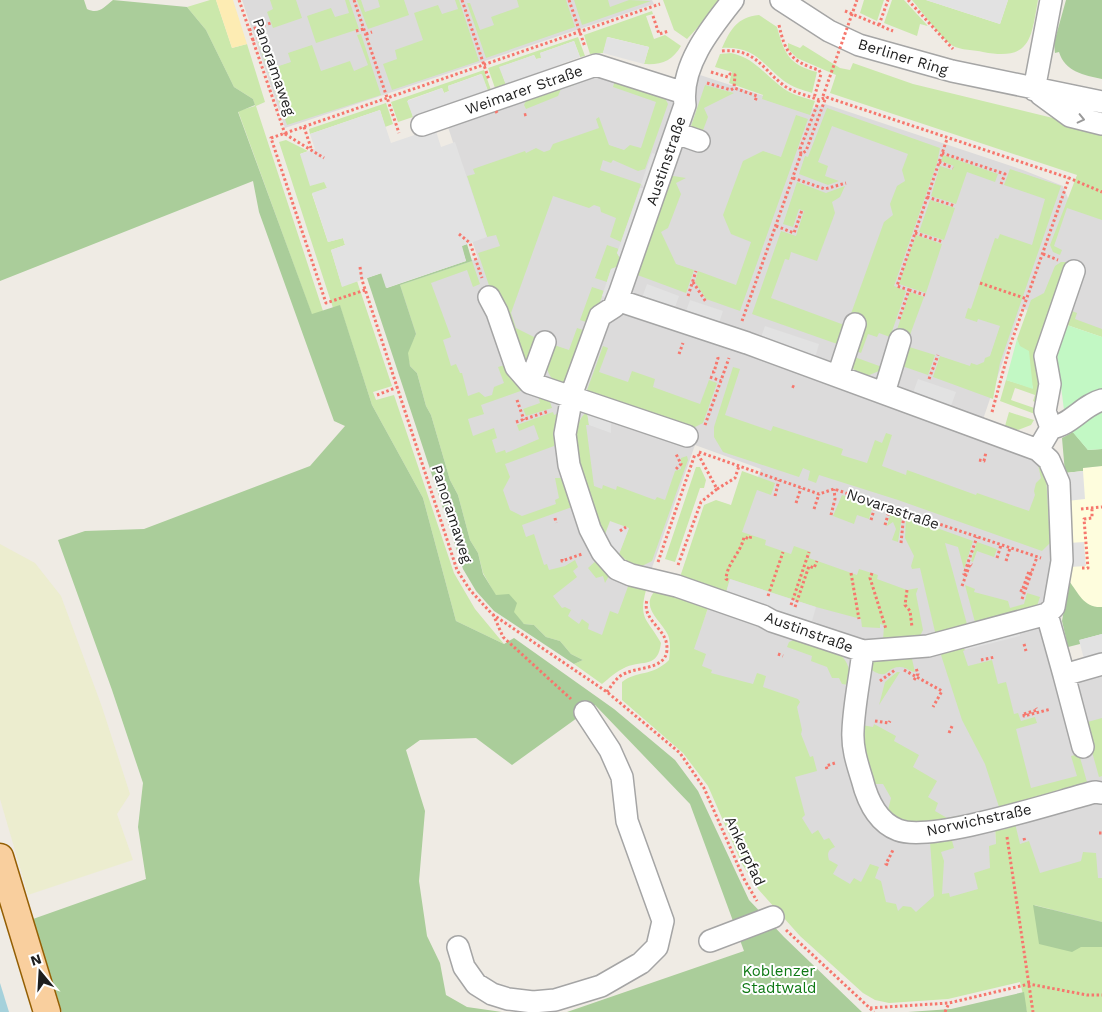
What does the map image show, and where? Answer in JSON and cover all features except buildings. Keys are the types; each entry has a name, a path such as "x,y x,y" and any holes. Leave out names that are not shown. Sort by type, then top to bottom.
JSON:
{"main road":[{"path":"0,857 47,1012"}],"street":[{"name":"Austinstraße","path":"733,0 697,50 684,93 685,105 617,300 614,308 600,316 571,402 565,434 569,465 598,546 617,569 631,575 677,586 763,616 772,622 863,651 890,650 934,644 1048,614"},
{"name":"Berliner Ring","path":"781,0 829,31 859,45 952,72 1034,90 1102,102"},
{"path":"1034,90 1051,0"},
{"name":"Weimarer Straße","path":"422,125 596,65 684,93"},
{"name":"Berliner Ring","path":"1034,90 1070,116 1102,124"},
{"name":"Berliner Ring","path":"1074,98 1102,109"},
{"path":"676,133 699,141"},
{"path":"1051,428 1045,411 1050,384 1045,356 1074,271"},
{"path":"489,297 497,312 523,390"},
{"path":"617,300 736,339 986,430 1038,450 1049,460 1059,483 1062,561 1054,607 1048,614 1083,747"},
{"path":"838,376 855,324"},
{"path":"884,393 898,334"},
{"path":"523,390 545,342"},
{"path":"523,390 571,402 692,443"},
{"path":"1038,450 1051,428 1064,424 1091,403 1102,400"},
{"name":"Norwichstraße","path":"863,651 853,731 854,750 864,788 876,813 901,831 926,833 1003,816 1095,792 1102,793"},
{"path":"1064,675 1102,664"},
{"path":"458,947 464,966 476,984 492,994 508,999 534,1002 555,1000 601,986 641,963 657,947 663,922 627,821 622,777 610,750 585,712"},
{"path":"710,940 773,917"}],"path":[{"name":"Panoramaweg","path":"239,0 285,134 271,138 326,303 365,290"},
{"path":"354,0 399,133"},
{"path":"462,0 484,66"},
{"path":"569,0 588,55"},
{"path":"801,154 806,151 858,0"},
{"path":"879,25 888,0"},
{"path":"908,0 953,50"},
{"path":"285,134 660,4"},
{"path":"845,11 896,32"},
{"path":"653,16 659,34 669,31"},
{"path":"249,30 271,22"},
{"path":"779,25 786,50 795,60 819,70 821,74 814,98"},
{"path":"356,31 364,29"},
{"path":"366,34 372,32"},
{"path":"252,40 265,36"},
{"path":"717,51 732,50 746,54 759,61 782,84 795,92 819,100"},
{"path":"708,71 728,77 730,74 735,75 734,88"},
{"path":"704,82 731,90 734,88 757,96 755,101"},
{"path":"736,339 793,178 801,154 800,150 819,100 825,96"},
{"path":"825,96 947,139 1069,178 1102,192"},
{"path":"304,127 311,148"},
{"path":"285,134 311,148 324,158"},
{"path":"925,295 897,286 947,139"},
{"path":"942,153 1005,174 1001,184"},
{"path":"939,162 953,168"},
{"path":"793,178 825,189 846,183"},
{"path":"986,430 1027,299 1069,178"},
{"path":"927,197 955,206"},
{"path":"776,226 794,233 802,210"},
{"path":"915,233 943,242"},
{"path":"459,234 470,243 489,297"},
{"name":"Panoramaweg","path":"360,267 365,290 458,570 470,590 492,614 606,692"},
{"path":"688,296 696,271"},
{"path":"692,281 706,302"},
{"path":"980,283 1027,299"},
{"path":"898,334 909,290"},
{"path":"930,379 938,356"},
{"path":"712,372 714,372 718,361"},
{"path":"710,377 721,381"},
{"path":"377,395 398,388"},
{"path":"523,390 524,420"},
{"path":"516,422 571,402"},
{"path":"692,443 739,466 819,494 814,509"},
{"path":"692,443 717,489"},
{"path":"674,566 679,564 701,502 735,478 739,466"},
{"path":"775,496 779,480"},
{"path":"796,503 801,488"},
{"path":"831,516 836,500 834,489"},
{"name":"Novarastraße","path":"819,494 834,489 1036,558 1062,561"},
{"path":"871,520 876,503"},
{"path":"1086,508 1102,507"},
{"path":"886,525 890,508"},
{"path":"901,543 904,513"},
{"path":"620,531 626,527"},
{"path":"729,580 726,579 729,565 742,547 744,537 750,539 751,535"},
{"path":"966,575 964,574 977,537"},
{"path":"997,558 1001,545"},
{"path":"1006,561 1010,548"},
{"path":"770,592 783,552"},
{"path":"809,552 793,605 809,566 814,568 817,560"},
{"path":"562,559 562,561 579,556"},
{"path":"1015,602 1022,599 1036,558"},
{"path":"962,586 970,564 972,564"},
{"path":"851,572 859,619"},
{"path":"1020,590 1022,591 1029,572 1031,573"},
{"path":"872,573 870,578 886,624 890,650"},
{"path":"907,590 905,605 910,611 912,628 934,644"},
{"path":"606,692 618,677 627,672 657,665 665,657 666,642 659,629 648,616 645,606 649,592"},
{"path":"492,614 504,637 585,712"},
{"path":"1024,644 1026,651"},
{"path":"778,654 784,656"},
{"path":"981,660 996,656"},
{"path":"874,683 896,670 902,669 942,691 933,707"},
{"name":"Ankerpfad","path":"606,692 680,753 704,788 745,881 756,900 874,1012"},
{"path":"1036,708 1037,710 1024,714 1024,716 1071,704"},
{"path":"875,721 889,723 890,720"},
{"path":"949,733 953,724"},
{"path":"827,769 826,766 833,763"},
{"path":"1003,816 1033,1012"},
{"path":"1024,838 1025,842"},
{"path":"870,1008 949,1003 1029,984 1102,996"},
{"path":"945,1012 949,1003"}],"shaded area":[{"path":"242,0 652,0 654,4 285,128"},
{"path":"926,0 1008,0 1000,24"},
{"path":"607,37 649,47 644,64 603,53"},
{"path":"574,41 580,57 506,85 499,67 534,55 536,59 541,58 540,53"},
{"path":"596,68 672,94 700,75 807,110 825,104 1023,170 1063,186 1070,203 1102,214 1102,335 1021,308 978,434 1031,450 1047,468 1063,682 1102,672 1102,947 1072,952 1009,824 1009,828 1002,830 1001,826 995,824 996,844 988,903 882,960 677,690 761,469 695,445 647,582 603,666 508,601 398,285 478,258 472,241 484,236 446,121"},
{"path":"482,74 488,91 413,117 407,101 442,88 444,93 449,91 448,86"},
{"path":"380,110 391,143 435,128 441,147 455,142 487,237 462,246 466,261 386,288 381,273 342,287 331,250 345,245 343,238 328,242 312,193 327,188 324,182 310,186 300,154 315,149 310,134"},
{"path":"652,153 661,155 611,299 602,296 611,269 619,266 621,260 617,253 640,188 645,188 641,184"},
{"path":"647,284 679,296 674,310 642,298"},
{"path":"690,300 723,311 718,326 685,314"},
{"path":"765,326 819,344 815,358 760,340"},
{"path":"918,379 956,392 951,406 913,393"},
{"path":"587,412 611,421 611,433 589,425"},
{"path":"1102,466 1102,607 1092,607 1083,601 1069,581 1065,473 1083,471 1083,468"},
{"path":"1083,471 1085,499 1067,501 1065,473"},
{"path":"610,521 629,528 619,554 604,537"},
{"path":"1084,542 1086,566 1070,567 1069,543"},
{"path":"0,544 35,563 61,596 102,707 130,794 117,814 133,860 28,895 0,799"},
{"path":"730,579 816,607 812,621 818,623 817,627 725,596"},
{"path":"1020,631 1020,636 965,650 963,646"},
{"path":"1102,634 1102,654 1084,659 1079,640"}],"green space":[{"name":"Koblenzer Stadtwald","path":"0,0 84,0 87,9 91,11 98,11 113,0 187,7 206,30 234,87 253,99 255,105 238,112 312,314 340,305 372,405 423,498 456,621 504,644 514,638 614,709 675,760 698,791 749,900 784,937 862,1012 567,1012 744,951 690,804 595,705 512,765 476,738 420,740 406,750 425,811 419,881 427,936 440,963 446,995 467,1007 502,1012 62,1012 33,919 146,879 138,827 143,783 58,540 85,531 144,529 310,466 345,426 334,421 259,212 253,181 0,281"},
{"path":"216,0 232,48 247,44 265,102 256,106 323,311 312,315 238,111 255,106 253,99 234,87 206,30 187,7"},
{"path":"270,0 296,0 302,18 273,28 267,12 273,9"},
{"path":"345,0 349,0 359,29 316,43 307,16 331,8 335,17 349,13"},
{"path":"357,0 361,0 365,12 380,7 378,0 404,0 409,15 368,29"},
{"path":"455,0 459,0 479,61 392,90 383,64 397,59 395,50 423,40 414,13 438,5 442,14 458,9"},
{"path":"517,0 566,0 575,27 486,58 467,3 470,3 480,30 494,25 491,17 519,7"},
{"path":"574,0 608,0 610,7 629,0 651,1 582,25"},
{"path":"663,0 718,0 713,11 687,39 674,30"},
{"path":"864,0 884,0 877,21 860,13"},
{"path":"892,0 904,0 928,26 920,24 917,36 884,23"},
{"path":"912,0 926,0 1000,24 1008,0 1038,0 1033,26 1026,44 1020,50 999,54 953,46 937,31"},
{"path":"1066,0 1102,0 1102,79 1076,72 1066,64 1059,52 1055,53 1054,43"},
{"path":"652,11 653,14 646,16 654,39 665,35 681,46 670,59 656,64 644,64 649,47 608,37 603,53 590,54 584,35"},
{"path":"759,15 777,27 785,51 794,62 817,72 812,93 787,83 750,53 733,48 722,48 735,26 745,18"},
{"path":"361,34 381,95 287,125 258,42 267,39 276,67 291,62 288,53 312,45 321,71 350,61 354,71 368,65 357,35"},
{"path":"578,37 585,56 580,57 574,41 540,53 542,58 536,59 534,55 500,67 506,85 495,88 488,68"},
{"path":"788,43 800,48 803,45 840,68 850,70 853,63 913,84 1102,130 1102,220 1067,208 1054,246 1062,250 1060,255 1053,252 1050,245 1077,175 830,93 836,75 797,58 788,49"},
{"path":"731,53 752,62 787,91 815,101 810,115 762,99 763,95 729,83 732,72 715,67 720,54"},
{"path":"484,70 491,90 488,91 481,74 448,86 449,91 444,93 442,88 408,100 413,117 398,122 391,102"},
{"path":"616,77 662,92 668,104 645,169 638,171 613,160 611,163 603,160 600,170 641,184 621,242 610,237 616,218 601,212 600,207 594,205 589,208 553,196 511,313 516,328 538,339 528,360 522,362 495,303 478,253 500,246 496,235 487,237 467,176 475,174 473,169 525,151 526,153 536,148 544,152 550,150 553,144 599,128 596,119 599,117 609,145 624,150 630,145 641,148 656,102 613,87"},
{"path":"573,79 574,85 561,89 558,96 526,109 524,105 529,94"},
{"path":"705,85 734,93 704,108 708,117 702,133 690,129"},
{"path":"386,103 393,124 385,127 380,110 310,134 309,129"},
{"path":"827,108 940,148 937,163 894,286 906,291 890,337 879,333 877,337 868,334 861,353 854,350 848,322 884,222 893,215 890,204 897,186 905,181 902,170 908,154 832,126 818,162 828,166 825,176 839,181 828,185 799,174 805,156 808,157"},
{"path":"796,115 808,119 740,311 706,299 695,282 698,271 736,285 751,242 731,234 723,215 743,161 763,151 781,157"},
{"path":"286,140 308,151 300,154 325,181 327,188 312,194 328,242 343,238 345,245 331,250 342,286 357,281 392,386 373,392 376,400 394,395 454,573 475,609 504,644 456,621 423,498 372,405 340,306 333,308 279,142"},
{"path":"943,155 998,174 995,182 967,172 956,204 931,196 940,166 952,170 954,166 941,161"},
{"path":"1010,169 1061,186 1000,363 993,399 933,377 940,356 970,366 971,363 977,365 984,362 985,358 990,356 1000,326 978,319 977,322 965,318 968,308 971,309 995,238 998,239 1000,234 1032,245 1045,199 1004,185"},
{"path":"667,175 686,178 676,183 681,194 668,228 661,232 676,264 694,270 686,293 632,273"},
{"path":"797,182 826,193 845,186 840,197 832,202 835,213 817,261 791,252 789,260 785,259 771,298 847,326 840,345 752,314 781,231 796,236 804,211 799,209 793,227 783,224"},
{"path":"930,200 955,208 944,240 919,232"},
{"path":"916,235 942,244 926,293 899,284"},
{"path":"467,244 472,261 400,285 416,334 408,353 410,366 417,373 450,480 458,495 470,540 478,553 483,574 496,595 509,594 517,603 514,612 524,624 534,625 546,637 560,641 571,654 583,660 574,664 494,611 476,591 463,569 367,278 382,273 387,288 466,261 461,246"},
{"path":"607,245 619,249 617,253 621,260 619,266 611,269 607,282 595,278"},
{"path":"472,261 480,284 473,287 467,270 431,283 451,337 443,340 451,366 456,364 460,373 462,373 468,396 479,392 485,397 492,395 494,387 504,383 498,367 508,364 526,389 481,405 484,414 468,419 473,436 494,428 497,438 492,440 496,453 505,450 506,453 539,439 534,425 519,431 517,425 553,412 554,415 559,413 554,446 505,464 510,477 503,490 510,510 522,516 556,504 555,500 559,498 555,478 563,478 572,507 522,525 526,537 534,534 544,565 547,564 549,570 565,566 575,560 578,567 573,571 577,577 553,596 562,608 565,607 571,610 568,616 579,624 582,619 589,624 588,629 602,635 610,611 618,614 630,581 642,585 646,590 644,614 648,624 661,643 657,656 649,662 626,667 602,684 574,664 583,660 571,654 560,641 546,637 534,625 524,624 496,596 483,573 478,553 470,540 458,495 450,480 417,373 410,366 407,353 416,334 400,285"},
{"path":"1061,262 1066,262 1038,355 1044,384 1039,404 1033,401 1035,395 1015,388 1011,400 1037,409 1035,414 1000,401 1006,380 1033,388 1017,339 1031,300 1044,293 1055,266"},
{"path":"592,287 604,291 592,324 580,320"},
{"path":"910,292 924,297 907,343 894,338"},
{"path":"1067,309 1077,313 1075,319 1102,329 1102,337 1067,325"},
{"path":"1067,325 1102,337 1102,449 1088,450 1058,415 1064,410 1057,355"},
{"path":"577,328 589,332 571,382 561,385 548,372 549,350 551,344 569,350"},
{"path":"1017,339 1020,346 1029,351 1033,389 1006,380"},
{"path":"603,346 608,348 599,372 628,382 632,371 655,379 653,387 700,404 709,380 717,383 703,423 689,430 586,393"},
{"path":"906,346 935,355 928,375 899,365"},
{"path":"849,355 882,367 879,371 867,376 863,375 854,369"},
{"path":"733,367 740,369 725,415 771,431 773,426 843,449 841,455 867,463 875,440 882,443 886,433 892,435 882,466 906,475 907,470 976,495 977,493 1029,511 1035,495 1036,483 1041,478 1038,465 1040,462 1046,475 1050,543 1042,551 898,500 819,475 816,483 808,480 810,471 803,468 799,477 723,452 714,437 714,427"},
{"path":"538,395 555,400 550,402 552,408 526,416 523,409 540,403"},
{"path":"587,412 589,425 586,425 594,486 602,489 603,485 616,490 617,486 655,500 657,497 665,500 675,471 681,469 681,458 687,456 688,460 652,561 640,567 629,563 619,554 629,528 604,537 588,491 578,453 577,436 579,422"},
{"path":"1009,412 1034,420 1031,425 1018,430 1005,426"},
{"path":"1073,432 1088,450 1102,449 1102,466 1083,468 1083,471 1065,473 1062,438"},
{"path":"696,467 700,467 706,480 704,488 700,488 675,562 665,559"},
{"path":"742,471 775,483 771,495 757,490 742,532 766,540 765,545 791,554 794,546 811,552 809,558 857,575 859,569 878,575 877,579 907,590 918,588 916,594 923,630 919,638 883,641 884,625 880,624 880,628 862,627 861,619 816,607 730,579 725,596 679,580 704,505 716,500 731,505"},
{"path":"842,495 873,505 869,519 857,515 854,524 833,516"},
{"path":"891,512 902,516 898,542 892,540 896,529 893,522 887,526"},
{"path":"906,517 973,541 964,569 958,547 945,543 968,628 936,636 920,568 912,569 911,566 914,556 905,538"},
{"path":"977,542 997,549 994,557 977,551 973,562 971,561"},
{"path":"599,558 610,574 605,583 603,576 596,578 588,568"},
{"path":"1069,581 1086,603 1102,607 1102,634 1080,640 1080,644 1068,647 1062,621"},
{"path":"965,585 975,589 974,592 1008,601 1010,608 1024,604 1027,593 1040,597 1037,606 976,626"},
{"path":"656,590 708,608 694,649 706,654 702,666 712,670 711,673 753,684 757,673 766,676 763,687 798,699 800,702 797,707 802,730 801,734 810,757 813,756 817,771 795,777 805,815 802,818 812,834 818,830 824,840 829,838 835,847 828,854 829,860 838,865 833,874 850,884 854,878 861,882 870,864 879,867 875,878 881,881 886,902 896,904 898,911 903,906 911,907 916,912 934,896 930,842 951,837 954,848 941,852 944,861 942,894 949,893 950,897 978,889 974,873 990,868 989,846 996,844 995,824 1001,826 1002,830 1009,828 1009,824 1014,819 1020,844 1029,841 1040,873 1081,861 1083,852 1096,853 1098,878 1102,878 1102,922 1034,905 1081,947 1102,947 1102,1012 1027,1012 1020,982 948,999 889,1003 875,1000 863,993 800,936 758,889 742,864 708,786 683,753 622,700 622,682 633,676 657,669 669,660 670,644 668,635 650,608 651,596"},
{"path":"796,639 835,651 842,657 847,663 850,673 849,685 842,684 839,678 832,678 827,667 811,661 812,656 787,647 789,642"},
{"path":"963,646 968,666 992,660 998,684 1006,682 1014,714 1018,713 1021,721 1035,717 1037,723 1016,729 1031,788 1077,776 1071,756 1079,754 1087,782 999,807 985,764 962,720 941,655 943,651"},
{"path":"891,653 896,660 912,659 915,672 900,667 881,674 870,669 871,661"},
{"path":"897,672 900,672 879,705 885,682"},
{"path":"1102,718 1102,776 1099,777 1084,723"},
{"path":"874,724 896,736 894,741 919,755 913,767 937,781 928,797 938,803 935,811 947,818 963,815 964,818 924,825 906,822 888,810 891,798 883,784 873,784 862,754 862,725 873,727"},
{"path":"1033,905 1102,922 1102,947 1081,947 1072,952 1039,944"},
{"path":"1024,992 1027,1012 908,1012 951,1009"}],"sand":[{"path":"216,0 233,0 247,44 232,48"}],"water":[{"path":"0,983 9,1012 0,1012"}]}
